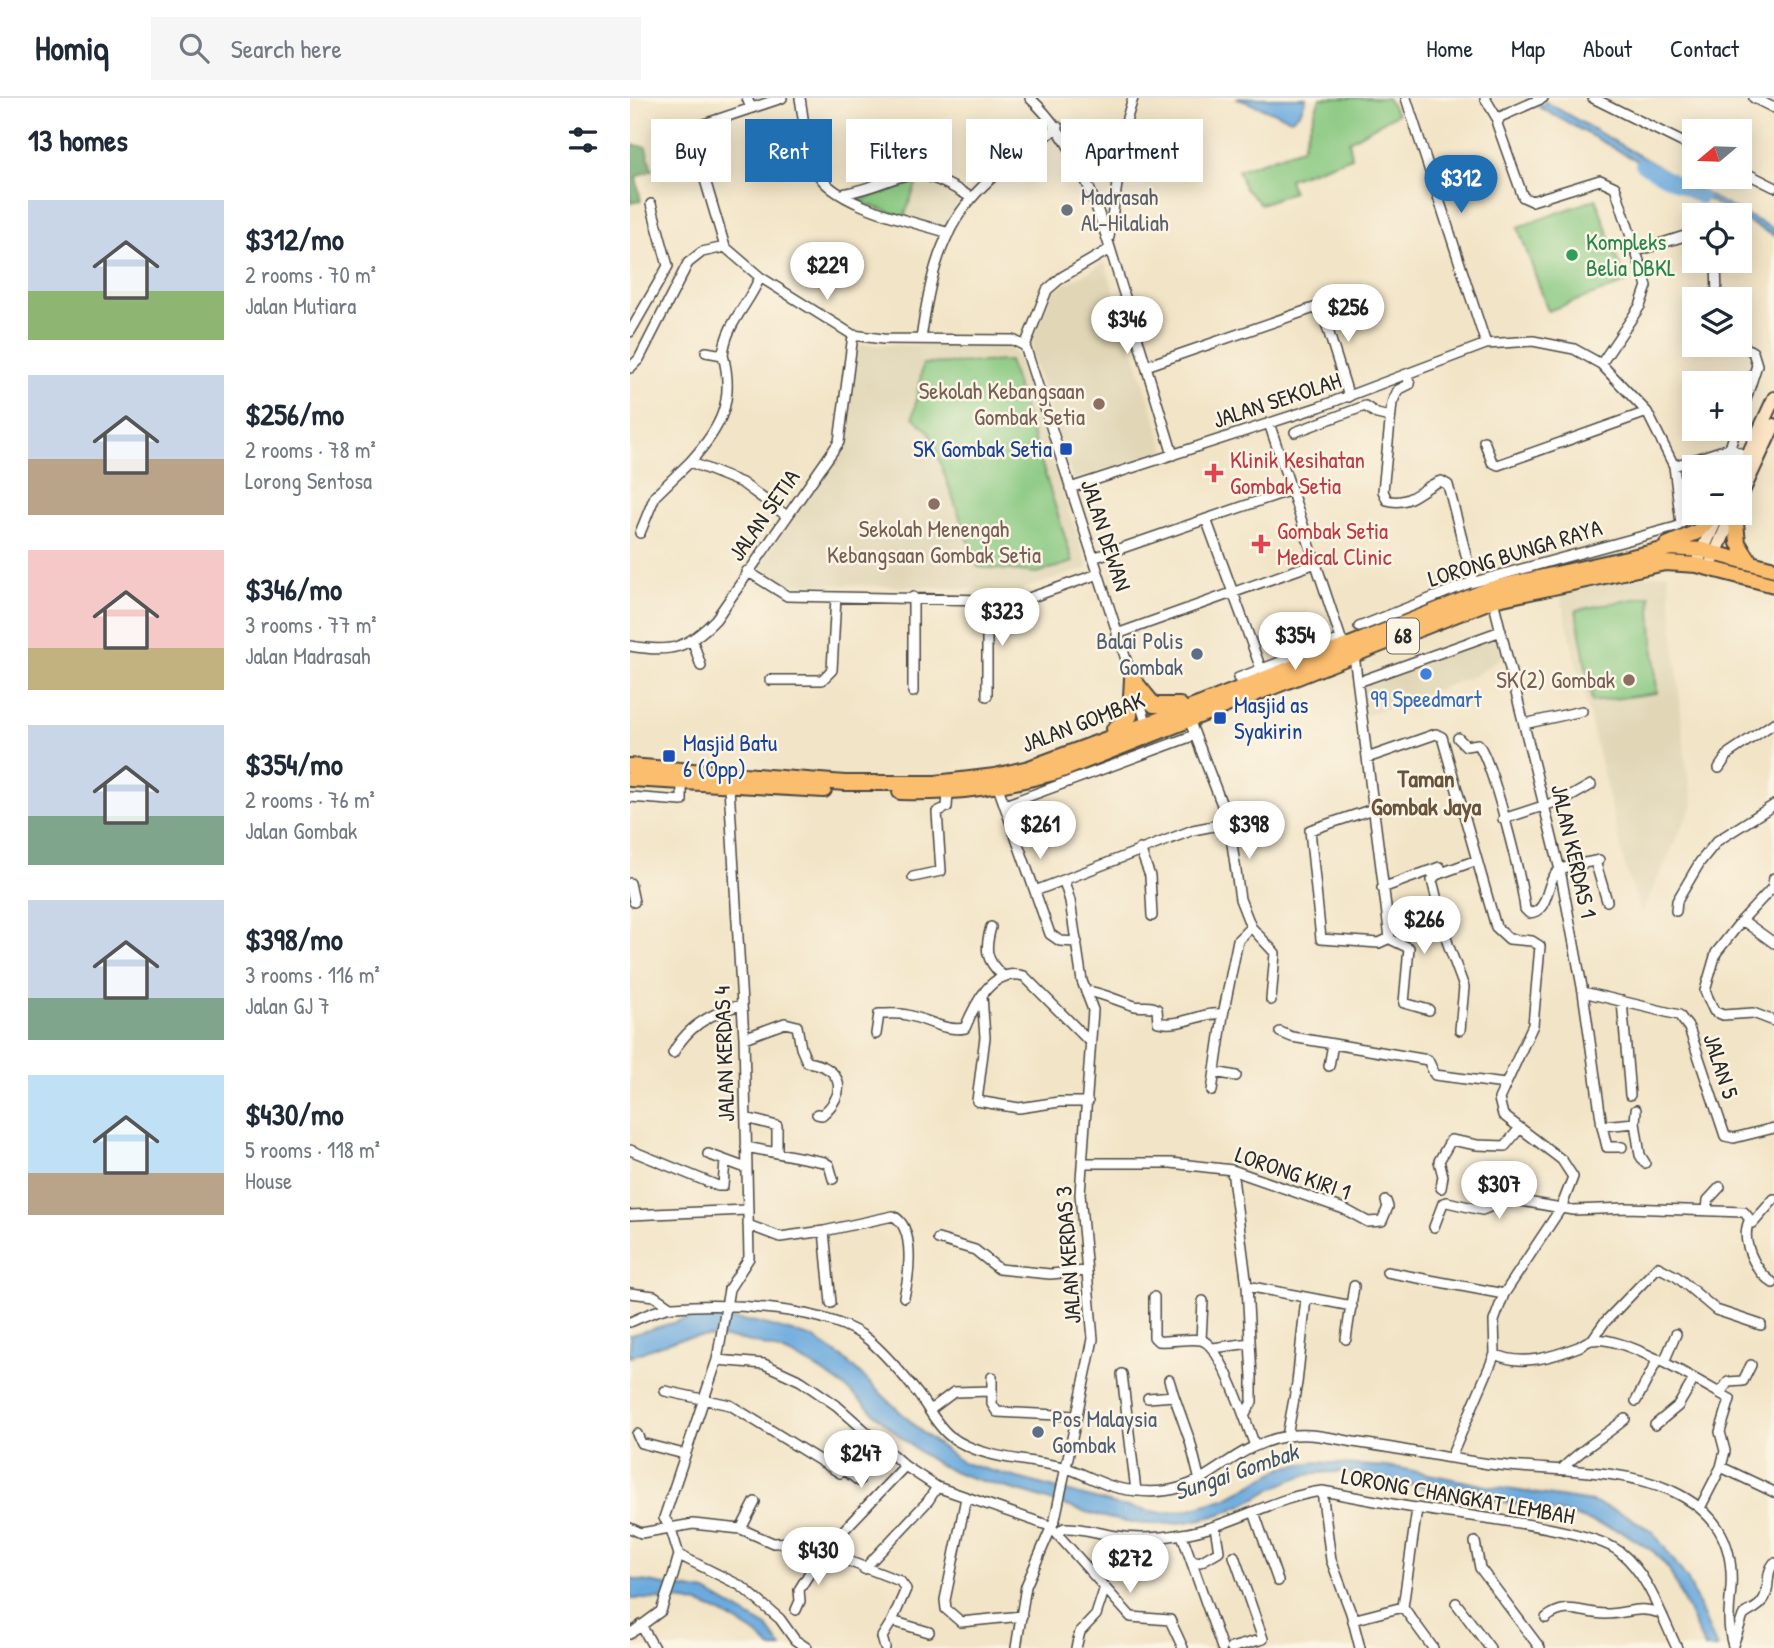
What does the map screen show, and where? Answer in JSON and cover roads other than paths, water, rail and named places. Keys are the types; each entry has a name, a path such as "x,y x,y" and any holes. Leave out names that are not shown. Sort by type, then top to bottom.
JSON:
{"main road":[{"path":"1752,457 1774,398"},
{"path":"1752,458 1774,425"},
{"path":"1660,549 1697,532 1704,525"},
{"path":"1703,567 1714,525"},
{"path":"1708,551 1726,525"},
{"path":"1736,525 1738,543 1751,563"},
{"name":"JALAN GOMBAK","path":"630,779 729,787 948,793 998,787 1057,772 1150,737 1193,728 1346,647 1493,600 1641,560 1660,549 1708,551 1774,569"},
{"name":"JALAN GOMBAK","path":"630,766 845,783 936,783 1029,768 1146,722 1201,704 1490,589 1641,560 1703,567 1774,585"},
{"path":"1132,678 1154,705 1201,704"},
{"path":"1088,745 1122,725 1130,716 1132,678"},
{"path":"630,754 662,768"}],"street":[{"path":"747,98 751,108"},
{"path":"782,98 704,124 695,132 694,143 725,247 760,277 853,335 1013,340 1025,346 1047,290 1109,244 1127,118 1133,98"},
{"path":"800,98 809,148 818,175 852,201 949,233"},
{"path":"1030,98 1058,127 1081,169 1109,244 1173,455"},
{"path":"1406,98 1486,344"},
{"path":"1485,98 1498,120 1522,197 1532,201 1600,180 1615,187 1646,279 1645,295 1601,364"},
{"path":"1498,120 1543,98"},
{"path":"1593,98 1682,142"},
{"path":"1754,98 1769,103"},
{"path":"921,339 929,283 949,233 972,198 1058,127"},
{"path":"843,194 915,172 930,174 972,198"},
{"path":"1752,176 1774,187"},
{"path":"630,332 668,266 652,204"},
{"path":"1637,251 1682,237"},
{"path":"630,368 639,359 682,274 695,256 725,247"},
{"path":"668,266 682,274"},
{"path":"640,533 655,496 709,441 726,400 729,373 723,355 736,313 751,299 760,277"},
{"path":"1146,366 1314,308 1323,314 1349,397"},
{"name":"JALAN SETIA","path":"693,642 716,620 747,571 839,442 853,335"},
{"name":"JALAN SEKOLAH","path":"1070,488 1349,397 1486,344 1533,341 1574,349 1601,364 1647,412 1674,466 1682,520"},
{"name":"JALAN DEWAN","path":"1025,346 1150,737"},
{"path":"1752,351 1757,365 1752,381"},
{"path":"706,352 723,355"},
{"path":"1407,376 1410,384 1394,395 1383,491 1387,500 1410,499 1436,482 1445,482 1451,493 1473,582"},
{"path":"1295,432 1368,406 1377,414 1390,416"},
{"path":"1319,407 1324,422"},
{"path":"1484,441 1492,462 1498,465 1647,412"},
{"path":"1269,423 1358,682 1390,939"},
{"path":"1730,448 1732,441"},
{"path":"1674,466 1730,448 1742,455"},
{"path":"690,462 742,483 786,516"},
{"path":"1093,558 1291,490"},
{"path":"1206,519 1261,669"},
{"name":"LORONG BUNGA RAYA","path":"1359,627 1473,582 1595,547 1669,530 1682,520"},
{"path":"1117,634 1316,564"},
{"path":"747,571 787,596 987,600 1029,598 1098,574"},
{"path":"770,680 822,680 828,676 832,670 836,597"},
{"path":"913,597 913,692"},
{"path":"987,600 987,696"},
{"name":"JALAN KERDAS 1","path":"1493,600 1560,870 1583,992 1602,1126"},
{"path":"1358,682 1501,631"},
{"path":"630,646 665,650 693,642 701,666"},
{"path":"1238,678 1261,669 1346,647"},
{"path":"1524,724 1582,711"},
{"path":"1719,768 1729,753 1774,723"},
{"path":"1004,805 1193,728 1229,823 1240,899 1251,927 1275,953 1271,1000"},
{"path":"1367,758 1436,734 1442,737 1476,857 1502,935 1509,939 1532,941 1540,946 1533,1025 1499,1100 1503,1115 1570,1169 1572,1185 1561,1208 1504,1294 1494,1321 1495,1354 1451,1457"},
{"path":"1458,738 1466,746 1477,743 1481,747 1503,819 1525,909 1529,913 1539,910 1553,878 1560,870 1597,860 1607,901"},
{"path":"630,797 682,801 682,783"},
{"path":"1503,819 1568,798 1591,785"},
{"name":"JALAN KERDAS 4","path":"670,1526 664,1518 718,1360 729,1289 749,1258 744,1038 729,787"},
{"path":"998,787 1050,934 1060,942 1077,942"},
{"path":"913,877 941,871 937,812 947,807 948,793"},
{"path":"1676,911 1677,901 1700,862 1717,841 1774,805"},
{"path":"1373,809 1310,830 1321,939 1379,943 1390,939 1409,948 1404,1003 1429,1010"},
{"path":"1035,891 1193,830 1229,823 1272,823"},
{"path":"1140,849 1150,876 1152,916"},
{"path":"1382,888 1476,857"},
{"path":"1460,1030 1464,987 1432,880 1436,875 1476,857"},
{"path":"1774,878 1772,888 1716,953 1705,991 1714,1011 1723,1015 1753,1013 1774,1021"},
{"name":"JALAN KERDAS 3","path":"1016,1648 1026,1586 1052,1522 1067,1468 1093,1339 1080,1194 1093,1010 1082,981 1064,881"},
{"path":"630,883 634,902"},
{"path":"1742,920 1774,943"},
{"path":"990,927 985,951 991,965 1002,975 1024,976 1090,1042"},
{"path":"1212,1090 1238,940 1251,927"},
{"path":"876,1034 879,1014 904,1014 934,1022 951,1031 965,1028 975,1003 1002,975"},
{"path":"1087,991 1108,994 1139,1007 1151,1006 1157,1009 1158,1022 1173,1026 1211,1014 1223,1015"},
{"name":"JALAN 5","path":"1583,992 1679,1015 1689,1028 1725,1136 1734,1138 1774,1128"},
{"path":"982,996 985,1037 977,1101 1019,1108 1059,1102 1088,1102"},
{"path":"1622,1001 1630,1095"},
{"path":"673,1053 690,1031 721,1010 741,1005"},
{"path":"744,1038 785,1023 797,1026 800,1048 807,1062 824,1064 836,1075 839,1088 836,1098 822,1115 817,1114"},
{"path":"1280,1032 1428,1060 1435,1075 1505,1084"},
{"path":"1329,1066 1333,1044"},
{"path":"1214,1072 1236,1076"},
{"path":"1636,1110 1635,1123 1640,1155 1645,1163"},
{"path":"746,1118 777,1126 777,1153"},
{"path":"1622,1147 1607,1147 1602,1126 1635,1123"},
{"path":"1441,1188 1443,1176 1438,1161 1451,1140 1505,1146 1520,1128"},
{"path":"746,1147 824,1162 830,1165 833,1179"},
{"path":"630,1150 718,1186 723,1186 725,1181 725,1161"},
{"path":"708,1154 746,1168"},
{"name":"LORONG KIRI 1","path":"1083,1163 1149,1162 1232,1170 1344,1209 1368,1222 1382,1221 1388,1207 1386,1201"},
{"path":"1232,1170 1247,1286 1250,1343 1252,1402 1244,1416"},
{"path":"1707,1210 1708,1200 1720,1187"},
{"path":"1434,1227 1443,1203 1482,1210 1510,1199 1561,1208 1744,1212 1753,1223 1759,1220 1774,1199"},
{"path":"630,1215 747,1210"},
{"path":"748,1225 780,1237 824,1231 893,1216 901,1220 907,1253 904,1297"},
{"path":"1750,1219 1747,1225 1748,1241 1755,1268 1773,1283"},
{"path":"824,1231 831,1303"},
{"path":"938,1239 975,1250 999,1269 1050,1274 1086,1271"},
{"path":"1495,1354 1520,1361 1542,1358 1592,1340 1604,1323 1658,1267 1677,1277 1717,1310 1761,1325"},
{"path":"1387,1272 1504,1294"},
{"path":"1247,1286 1352,1306"},
{"path":"1346,1339 1354,1286"},
{"path":"630,1293 654,1296 670,1307"},
{"path":"1154,1297 1152,1329 1158,1342 1201,1340 1213,1348 1255,1446"},
{"path":"1287,1436 1297,1383 1306,1297"},
{"path":"1201,1340 1203,1301"},
{"path":"630,1322 670,1307 810,1313 851,1326 871,1342 951,1437 994,1454 1067,1468 1104,1485 1136,1491 1175,1491 1199,1481 1255,1446 1303,1434 1498,1465 1608,1475 1660,1487 1700,1508 1721,1528 1726,1541 1731,1584 1727,1620 1732,1646"},
{"path":"1636,1401 1676,1334"},
{"path":"1592,1340 1661,1361 1730,1399 1720,1432 1725,1451 1721,1468 1700,1508"},
{"path":"1213,1348 1250,1343"},
{"path":"718,1360 764,1364 801,1381 836,1405 905,1466 937,1487 1052,1522 1058,1534 1131,1617 1170,1620 1183,1648"},
{"path":"1720,1393 1728,1382 1743,1381 1751,1365"},
{"path":"1122,1374 1136,1491"},
{"path":"992,1377 992,1404 997,1412 1076,1416"},
{"path":"1655,1425 1678,1406 1694,1379"},
{"path":"1169,1380 1190,1441 1199,1481"},
{"path":"665,1391 730,1405 840,1473 843,1469 859,1481"},
{"path":"930,1410 954,1391 992,1391"},
{"path":"1148,1398 1174,1396"},
{"path":"1561,1470 1576,1454 1603,1438 1625,1419"},
{"path":"637,1434 640,1443 684,1454"},
{"path":"840,1534 905,1466"},
{"path":"1721,1468 1774,1492"},
{"path":"864,1569 928,1501 937,1487"},
{"path":"1322,1491 1331,1560 1351,1613 1360,1648"},
{"name":"LORONG CHANGKAT LEMBAH","path":"1058,1534 1064,1528 1076,1527 1140,1538 1182,1535 1215,1527 1303,1493 1322,1491 1417,1509 1552,1529 1592,1539 1619,1550 1634,1566 1677,1648"},
{"path":"966,1498 945,1600 946,1609 952,1618 961,1622 1022,1616"},
{"path":"741,1529 755,1502"},
{"path":"1417,1509 1403,1606 1433,1648"},
{"path":"1254,1512 1278,1581"},
{"path":"630,1528 642,1533 670,1526 694,1524 741,1529 774,1542 799,1542 904,1584 904,1595 882,1637 885,1648"},
{"path":"630,1634 661,1611 679,1555 670,1526"},
{"path":"1191,1560 1200,1562 1219,1551 1215,1527"},
{"path":"1182,1535 1222,1648"},
{"path":"1475,1542 1480,1567 1540,1648"},
{"path":"796,1610 800,1601 799,1590 823,1551"},
{"path":"679,1555 741,1586 807,1648"},
{"path":"1231,1648 1263,1639 1234,1556"},
{"path":"1732,1646 1743,1616 1758,1607 1766,1596 1768,1573 1774,1563"},
{"path":"1076,1648 1077,1638 1096,1615 1105,1587"},
{"path":"1456,1603 1490,1648"},
{"path":"1351,1613 1356,1619 1403,1606"},
{"path":"1546,1618 1567,1608 1603,1614 1639,1608 1660,1613"},
{"path":"892,1620 929,1632"},
{"path":"641,1626 654,1648"}],"water":[{"path":"1236,98 1306,98 1300,113 1291,119"},
{"path":"1546,102 1682,180 1682,185 1539,107"},
{"path":"1688,189 1698,189 1723,203 1714,203"},
{"path":"1752,218 1774,229 1774,236 1752,224"},
{"name":"Sungai Gombak","path":"697,1316 757,1322 813,1338 842,1357 925,1435 963,1463 1117,1505 1163,1513 1187,1510 1227,1498 1284,1467 1315,1462 1399,1468 1487,1486 1592,1502 1624,1514 1653,1532 1688,1580 1717,1648 1705,1648 1669,1569 1654,1552 1623,1532 1567,1514 1344,1472 1300,1477 1227,1512 1199,1520 1154,1524 1126,1522 971,1478 938,1464 904,1440 835,1380 780,1350 739,1340 696,1337 671,1342 630,1357 630,1335"},
{"path":"630,1579 706,1592 767,1627 782,1648 770,1648 749,1629 700,1604 675,1600 630,1599"}],"waterway":[{"path":"1642,165 1701,197"}],"place":[{"name":"Madrasah Al-Hilaliah","path":"1067,210"},
{"name":"Kompleks Belia DBKL","path":"1572,255"},
{"name":"Sekolah Kebangsaan Gombak Setia","path":"1099,404"},
{"name":"SK Gombak Setia","path":"1066,449"},
{"name":"Klinik Kesihatan Gombak Setia","path":"1214,473"},
{"name":"Sekolah Menengah Kebangsaan Gombak Setia","path":"934,504"},
{"name":"Gombak Setia Medical Clinic","path":"1261,544"},
{"name":"Balai Polis Gombak","path":"1197,654"},
{"name":"99 Speedmart","path":"1426,674"},
{"name":"SK(2) Gombak","path":"1629,680"},
{"name":"Masjid as Syakirin","path":"1220,718"},
{"name":"Masjid Batu 6 (Opp)","path":"669,756"},
{"name":"Pos Malaysia Gombak","path":"1038,1432"}],"district":[{"name":"Taman Gombak Jaya","path":"1426,793"}]}
